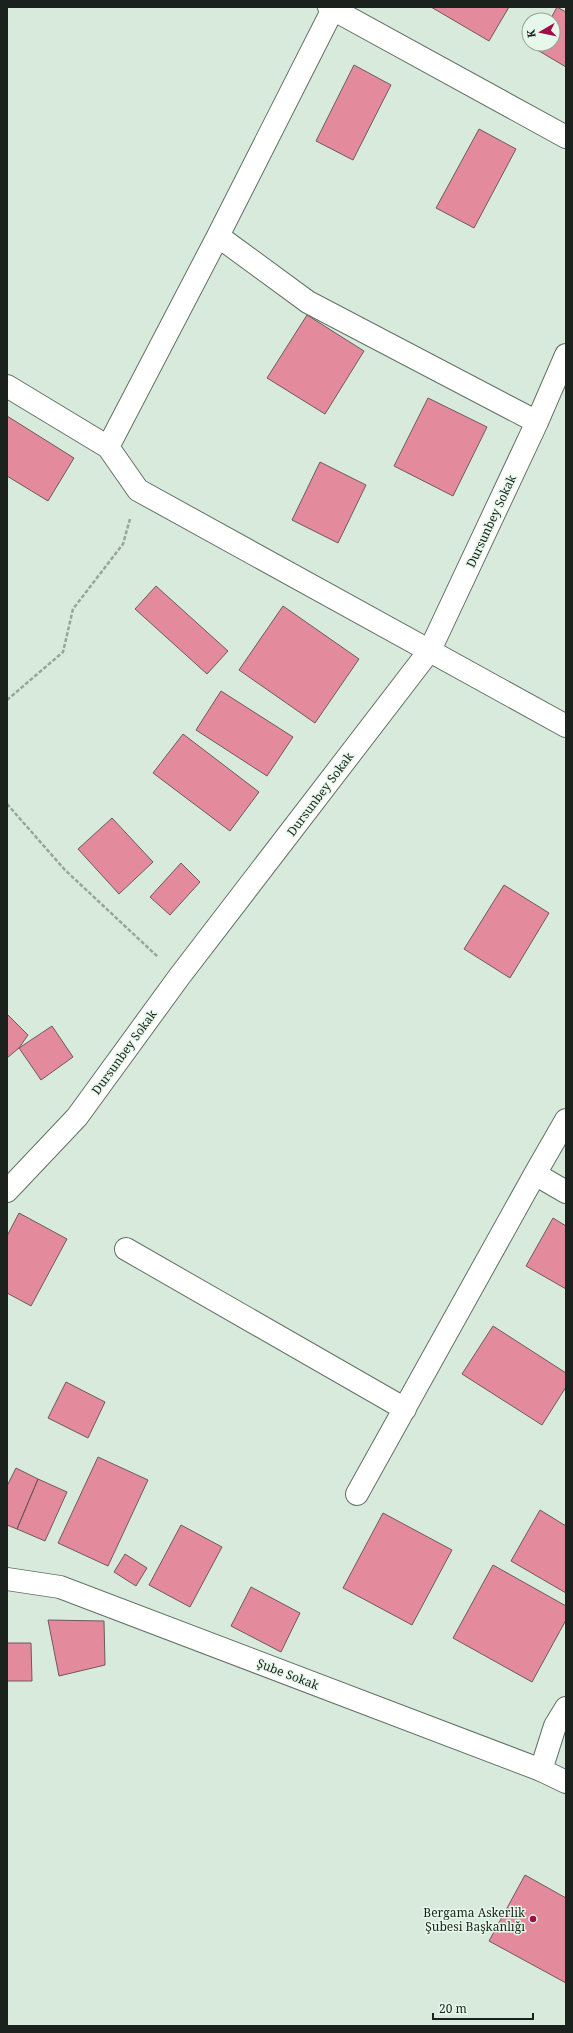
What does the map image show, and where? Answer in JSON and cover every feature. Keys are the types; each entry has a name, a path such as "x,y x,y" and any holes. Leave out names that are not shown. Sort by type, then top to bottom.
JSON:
{"street":[{"path":"108,447 218,236 332,8 566,137"},
{"path":"218,236 308,302 537,422"},
{"name":"Dursunbey Sokak","path":"7,1191 77,1117 179,977 430,650 537,422 566,355"},
{"path":"7,386 108,447 138,490 566,726"},
{"path":"357,1494 566,1120"},
{"path":"535,1174 566,1192"},
{"path":"126,1249 405,1409"},
{"name":"Şube Sokak","path":"7,1579 60,1587 541,1770 566,1782"},
{"path":"541,1770 555,1726 566,1708"}],"path":[{"path":"7,700 63,652 73,609 123,544 138,490"},
{"path":"7,804 65,870 179,977"}],"building":[{"path":"431,7 509,7 489,41"},
{"path":"557,7 566,12 566,67 541,52 561,52 561,12 554,12"},
{"path":"354,65 391,85 353,160 316,141"},
{"path":"479,129 516,149 474,228 436,208"},
{"path":"307,315 364,351 325,414 267,378"},
{"path":"428,398 487,427 453,496 394,466"},
{"path":"7,416 74,458 48,501 7,476"},
{"path":"320,462 366,485 338,543 292,520"},
{"path":"156,586 228,651 207,674 135,609"},
{"path":"283,606 359,659 315,723 239,670"},
{"path":"221,691 293,737 267,776 196,730"},
{"path":"183,734 259,792 230,831 153,773"},
{"path":"112,818 153,862 119,894 78,849"},
{"path":"181,863 200,882 170,915 150,897"},
{"path":"504,885 549,913 510,978 464,949"},
{"path":"7,1014 28,1035 19,1048 7,1058"},
{"path":"52,1026 73,1057 41,1080 19,1048"},
{"path":"19,1213 67,1239 31,1306 7,1293 7,1236"},
{"path":"553,1218 566,1226 566,1289 526,1266"},
{"path":"493,1326 566,1373 566,1387 542,1425 462,1374"},
{"path":"66,1382 105,1402 88,1438 48,1418"},
{"path":"98,1457 148,1480 108,1566 58,1543"},
{"path":"16,1468 38,1479 17,1529 7,1525 7,1486"},
{"path":"38,1479 67,1492 45,1541 17,1529"},
{"path":"540,1510 566,1526 566,1593 511,1561"},
{"path":"383,1513 452,1550 412,1625 343,1588"},
{"path":"181,1525 222,1547 190,1607 149,1585"},
{"path":"125,1554 147,1568 136,1586 114,1572"},
{"path":"493,1565 566,1606 566,1620 532,1682 453,1638"},
{"path":"251,1587 300,1613 281,1652 231,1626"},
{"path":"48,1620 104,1621 105,1665 59,1676"},
{"path":"7,1643 31,1643 32,1681 7,1681"},
{"name":"Bergama Askerlik Şubesi Başkanlığı","path":"525,1875 566,1898 566,1983 489,1941"}],"place":[{"name":"Bergama Askerlik Şubesi Başkanlığı","path":"533,1919"}]}
